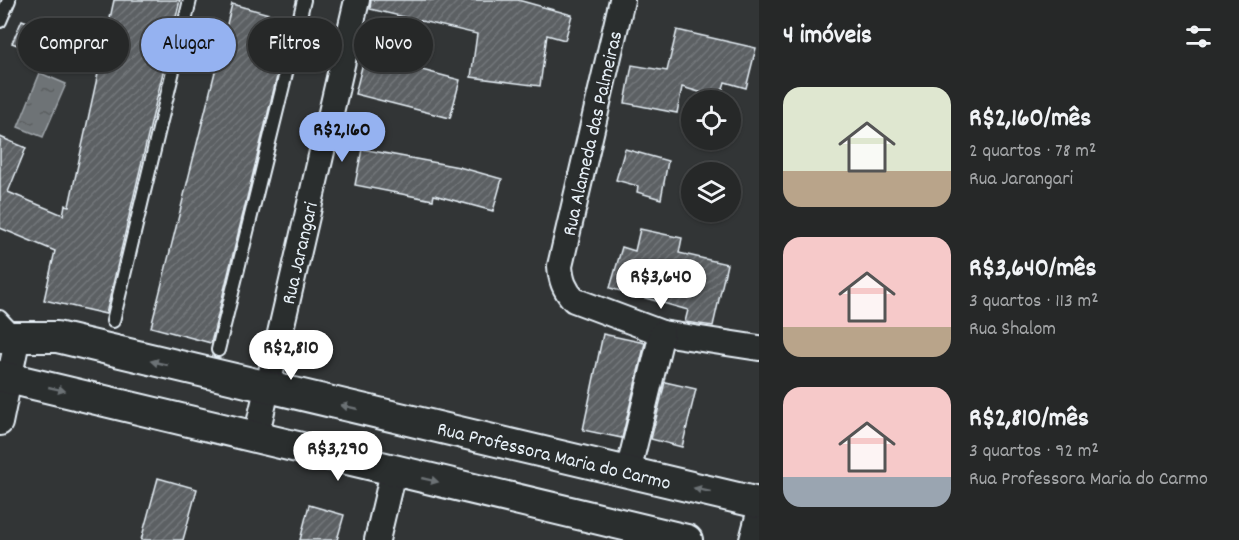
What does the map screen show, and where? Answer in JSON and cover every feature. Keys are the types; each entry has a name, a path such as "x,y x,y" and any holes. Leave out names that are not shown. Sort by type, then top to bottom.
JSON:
{"street":[{"name":"Rua Jarangari","path":"256,437 357,0"},
{"name":"Rua Alameda das Palmeiras","path":"622,0 560,266 561,279 566,292 574,300 662,333"},
{"name":"Rua Professora Maria do Carmo","path":"6,330 57,337 759,503"},
{"path":"0,423 5,377 6,330"},
{"path":"628,472 662,333 759,348"},
{"path":"5,377 687,540"},
{"path":"377,540 393,471"},
{"path":"752,540 759,513"}],"lane":[{"path":"0,21 9,0"},
{"path":"113,321 190,0"},
{"path":"218,350 304,0"}],"water":[{"path":"40,73 66,84 43,137 18,127"}],"building":[{"path":"114,0 180,0 176,18 141,18 141,72 163,72 106,314 44,300 55,251 0,228 0,137 26,148 8,192 63,215 65,205 69,206 98,72 129,72 129,18 110,18"},
{"path":"371,0 518,0 572,15 565,40 547,35 540,86 471,77 477,34 433,24 433,18 409,18 370,9"},
{"path":"232,4 284,18 248,18 248,72 278,72 211,343 151,327 215,72 236,72 236,18 228,18"},
{"path":"18,29 18,45 12,43"},
{"path":"677,30 756,48 746,88 725,82 722,90 692,90 682,87 677,113 625,103 632,65 667,71"},
{"path":"361,72 430,72 460,80 450,118 355,94"},
{"path":"362,149 459,167 502,179 493,211 434,195 433,200 355,185"},
{"path":"625,149 668,161 661,199 637,192 638,186 616,180"},
{"path":"640,229 682,238 679,253 727,264 713,326 685,322 688,310 610,288 622,247 635,251"},
{"path":"603,334 645,343 622,438 583,430"},
{"path":"665,382 696,389 682,447 651,439"},
{"path":"158,478 197,489 183,540 141,540"},
{"path":"309,505 344,515 337,540 300,540"}]}
